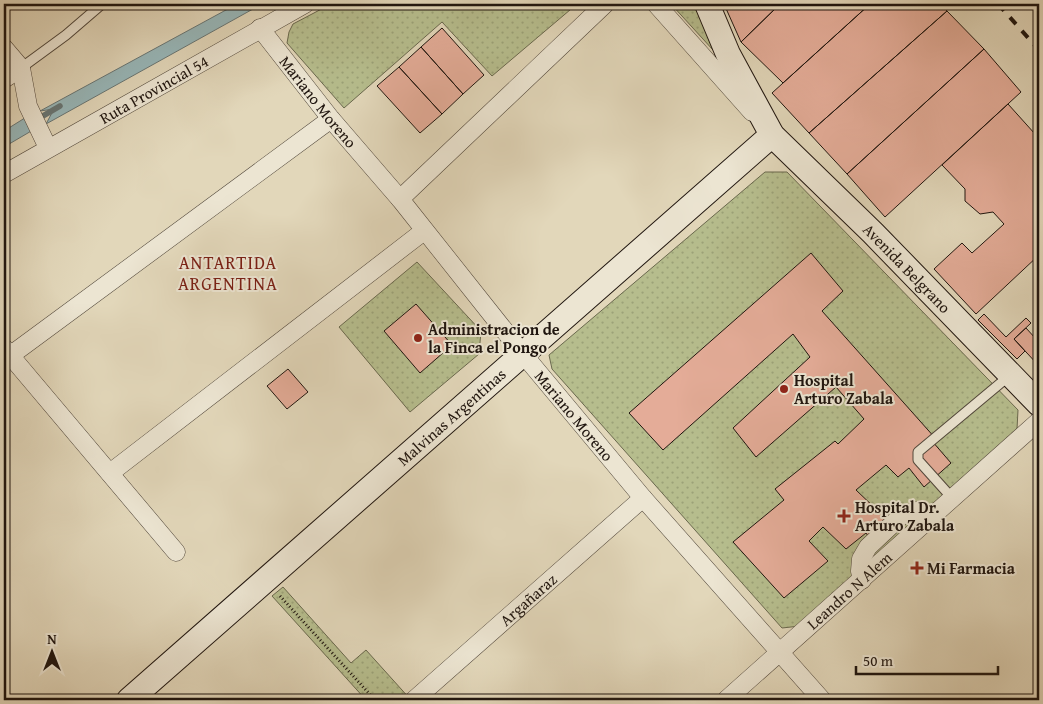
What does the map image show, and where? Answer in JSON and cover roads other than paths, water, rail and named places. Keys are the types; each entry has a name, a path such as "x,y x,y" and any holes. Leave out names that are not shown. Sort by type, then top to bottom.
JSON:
{"street":[{"name":"Ruta Provincial 54","path":"4,174 305,4"},
{"path":"400,199 605,4"},
{"path":"656,4 772,135"},
{"name":"Avenida Belgrano","path":"707,4 728,54 772,135 873,233 1039,404"},
{"name":"Mariano Moreno","path":"260,28 331,120 400,199 523,354 643,498 822,700"},
{"path":"4,48 21,68 28,106 48,148"},
{"path":"4,79 21,68"},
{"path":"176,552 7,351 331,120"},
{"name":"Malvinas Argentinas","path":"129,700 772,135"},
{"path":"110,473 424,231"},
{"name":"Leandro N Alem","path":"726,700 1039,421"},
{"name":"Argañaraz","path":"414,700 643,498"}],"lane":[{"path":"21,68 66,35 102,4"},
{"path":"953,499 918,460 918,452 1011,374"}],"water":[{"path":"237,4 262,4 46,124 54,109 40,111"},
{"path":"28,116 33,130 4,147 4,131"}],"waterway":[{"path":"36,120 60,106"}],"railway":[{"path":"998,4 1039,50"}],"place":[{"name":"Administracion de la Finca el Pongo","path":"418,338"},
{"name":"Hospital Arturo Zabala","path":"784,389"},
{"name":"Hospital Dr. Arturo Zabala","path":"844,516"},
{"name":"Mi Farmacia","path":"917,568"}],"district":[{"name":"ANTARTIDA ARGENTINA","path":"228,272"}]}
